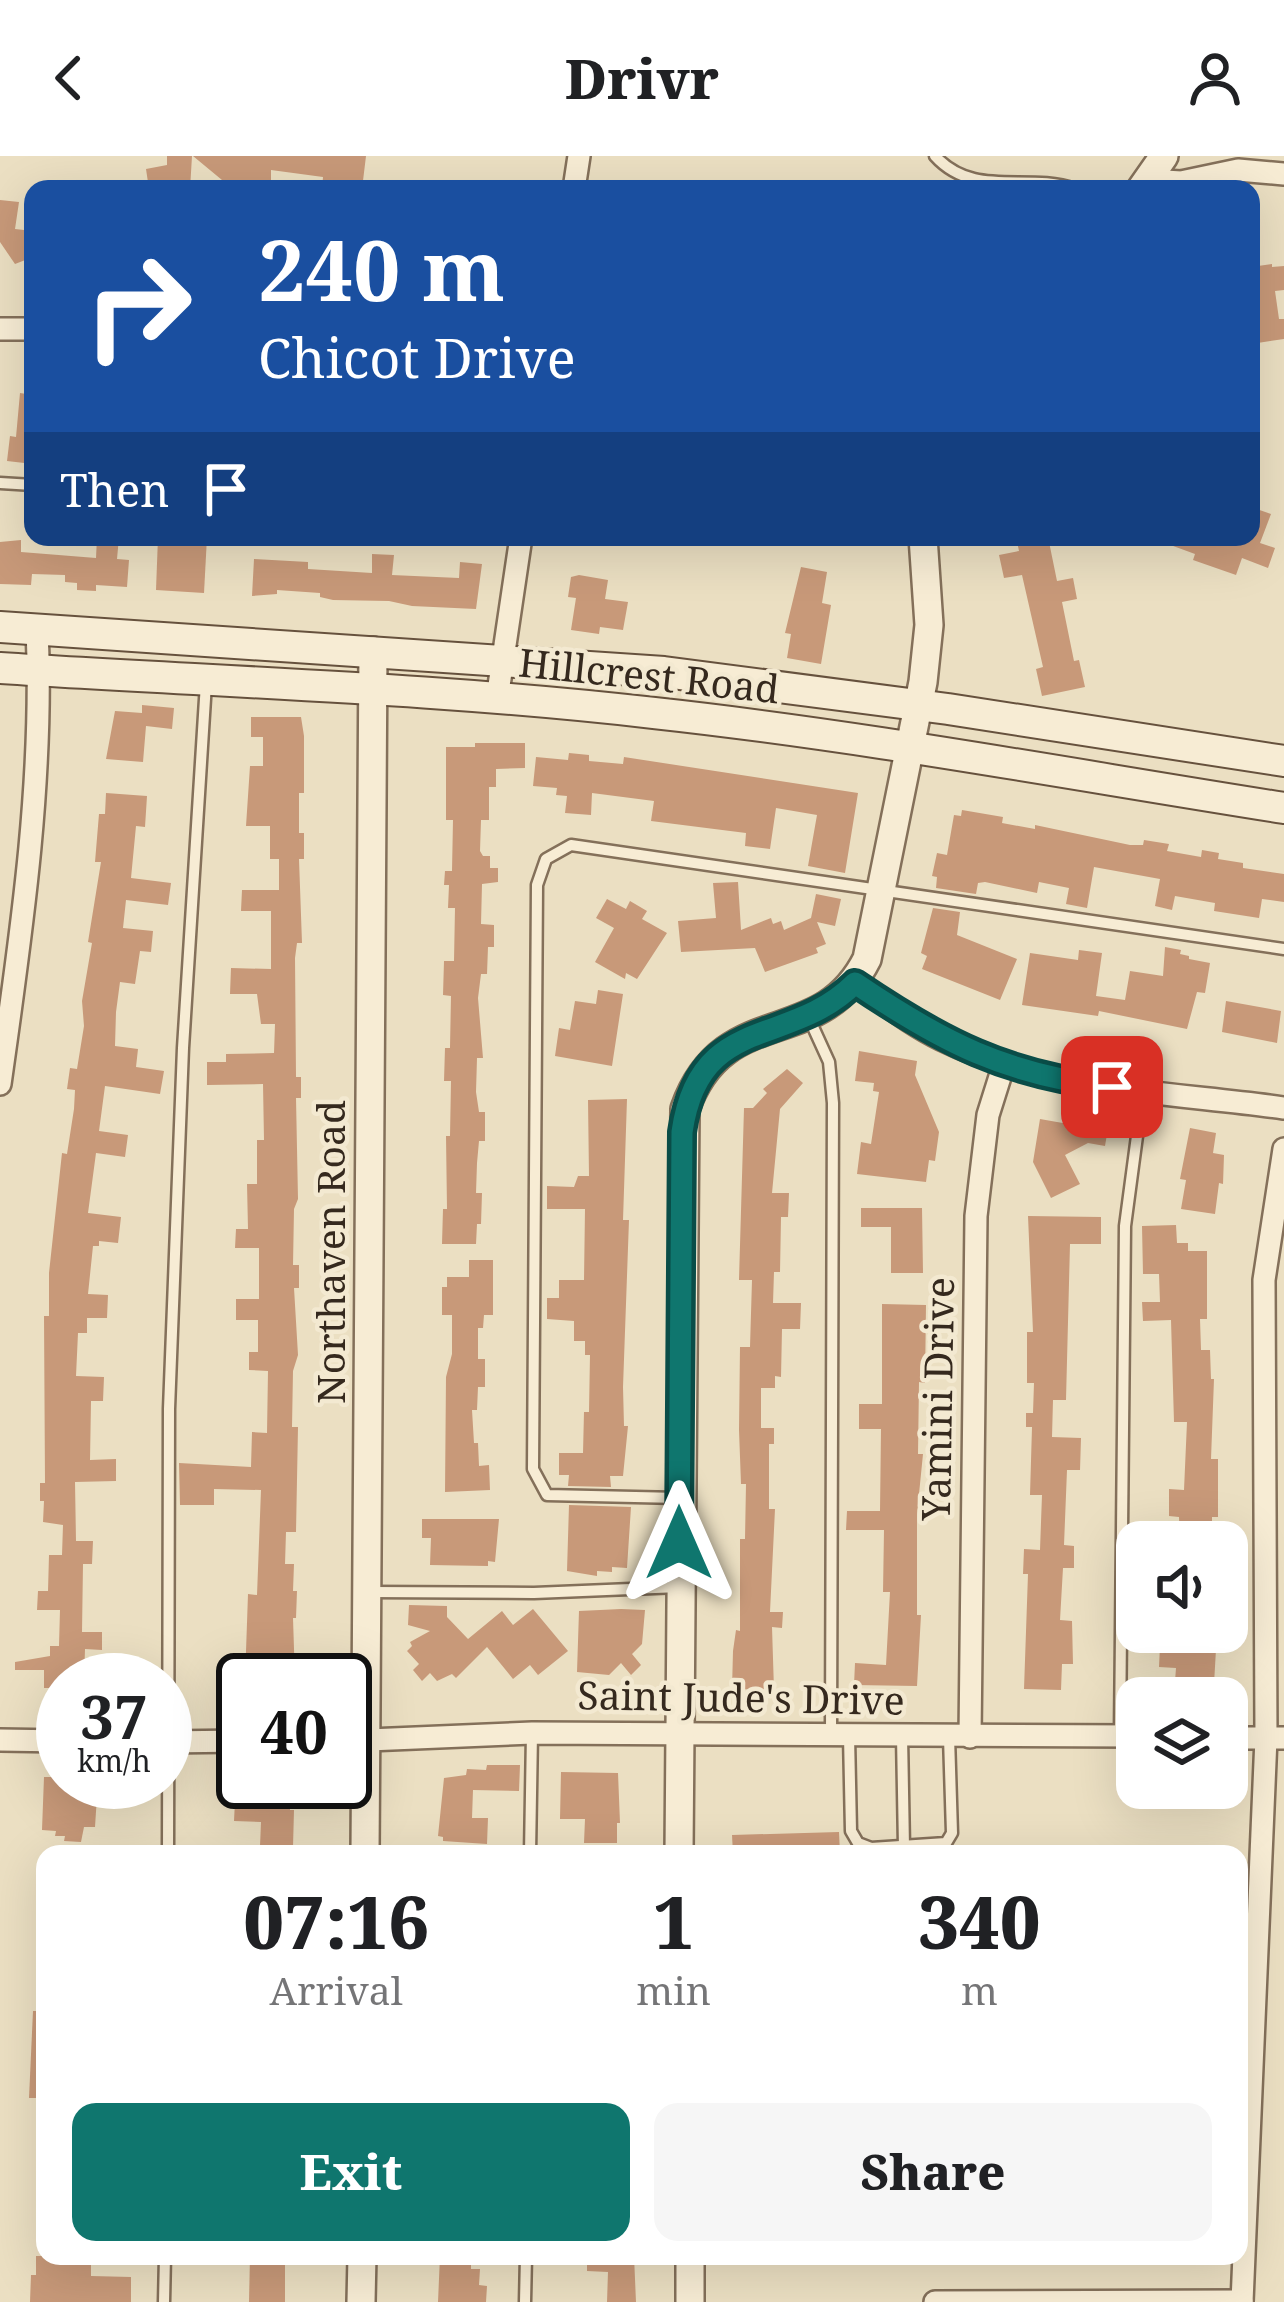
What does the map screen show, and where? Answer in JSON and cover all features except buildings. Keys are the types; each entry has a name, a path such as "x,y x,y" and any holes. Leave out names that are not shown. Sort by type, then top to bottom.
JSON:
{"main road":[{"name":"Hillcrest Road","path":"0,627 664,672 920,705 1284,761"},
{"name":"Hillcrest Road","path":"0,668 497,699 740,723 1284,808"}],"street":[{"path":"1267,156 1284,174"},
{"path":"1190,180 1238,170 1284,174"},
{"path":"497,699 520,546"},
{"path":"679,1845 685,1109 692,1089 719,1053 838,1000 855,983 867,959 920,705 929,625 924,546"},
{"path":"0,1084 19,948 39,670 37,629"},
{"name":"Northaven Road","path":"363,1653 368,1592 373,650"},
{"path":"855,983 940,1038 1004,1064 1081,1083 1284,1108"},
{"name":"Yamini Drive","path":"960,1737 976,1216 988,1115 1004,1064"},
{"path":"1248,2199 1275,1738 1264,1280 1284,1149"},
{"name":"Saint Jude's Drive","path":"372,1740 532,1732 1116,1736"},
{"path":"0,1740 36,1741"},
{"name":"Northaven Road","path":"361,1809 364,1845"},
{"path":"361,2302 362,2265"},
{"path":"690,2265 690,2302"},
{"path":"934,2302 1242,2302 1244,2265"}],"lane":[{"path":"935,156 972,180"},
{"path":"168,1653 169,1409 183,1048 207,680"},
{"path":"679,1498 547,1495 533,1469 537,885 546,859 572,845 1284,949"},
{"path":"808,1016 829,1062 833,1103 840,1735 851,1831 863,1845"},
{"path":"1128,1677 1125,1226 1143,1091"},
{"path":"368,1592 534,1593 679,1587"},
{"path":"530,1845 532,1732"},
{"path":"902,1736 904,1845"},
{"path":"925,1845 946,1843 952,1832 960,1737"},
{"path":"168,1809 168,1845"},
{"path":"164,2302 165,2265"},
{"path":"525,2302 526,2265"}],"route":[{"path":"679,1543 682,1132 692,1089 719,1053 753,1034 819,1012 855,983 940,1038 1004,1064 1112,1087"}]}
